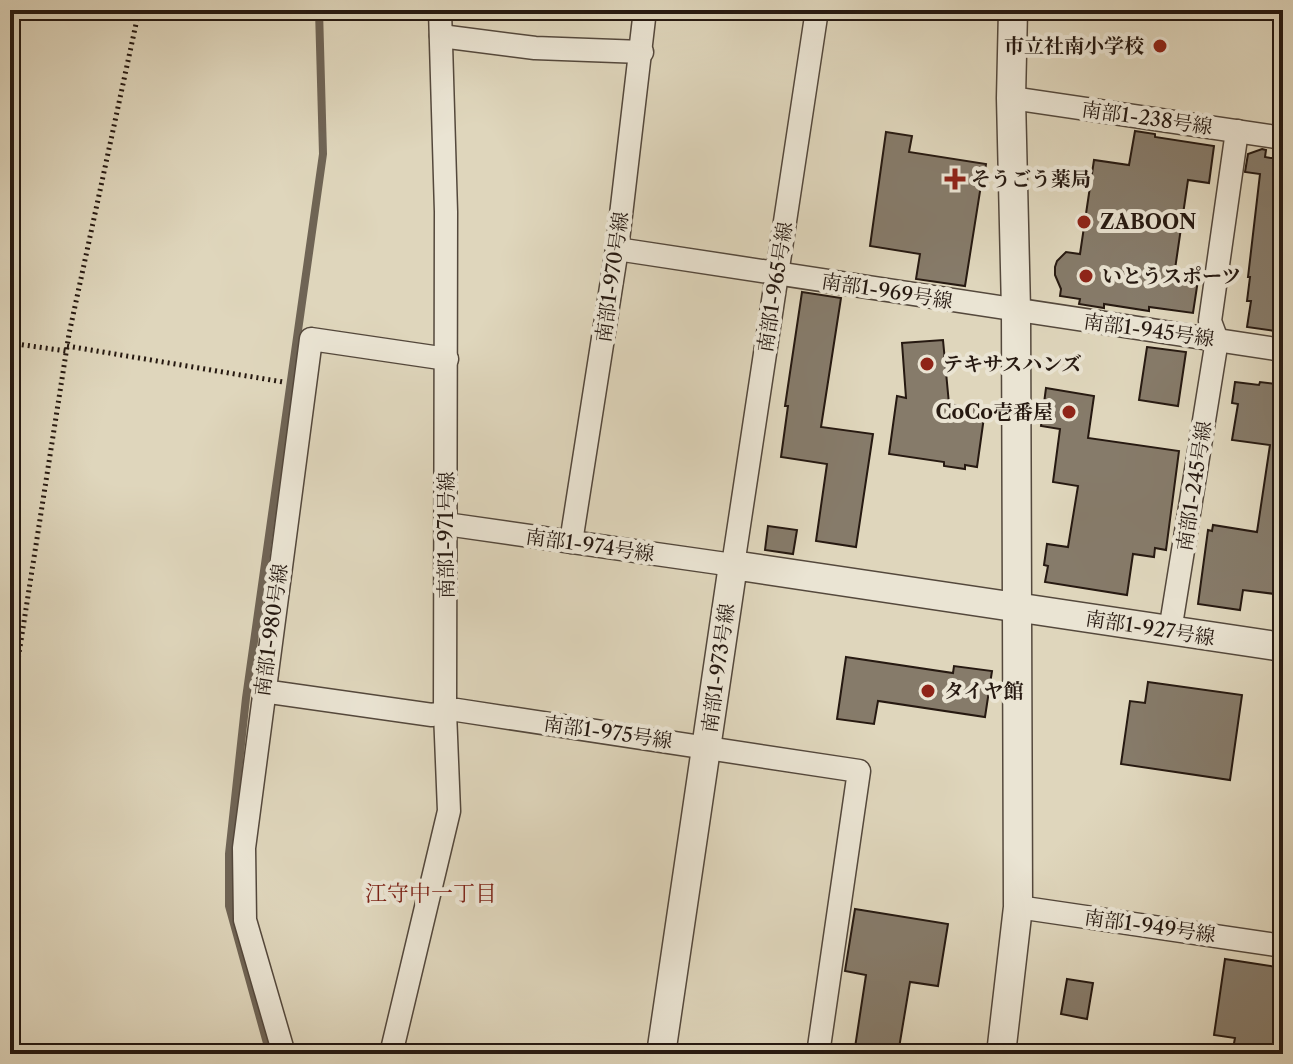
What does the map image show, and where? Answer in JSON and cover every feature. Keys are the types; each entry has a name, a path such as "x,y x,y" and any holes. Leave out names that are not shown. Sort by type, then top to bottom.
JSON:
{"street":[{"name":"南部1-971号線","path":"391,1054 449,811 445,712 446,212 440,10"},
{"name":"南部1-970号線","path":"571,542 617,249 645,10"},
{"name":"南部1-965号線","path":"733,565 817,10"},
{"path":"1001,1054 1018,907 1016,310 1011,98 1013,10"},
{"path":"441,36 535,48 642,52"},
{"name":"南部1-238号線","path":"1011,98 1283,138"},
{"name":"南部1-245号線","path":"1170,631 1217,340 1210,321 1237,131"},
{"name":"南部1-969号線","path":"617,249 1016,310"},
{"name":"南部1-945号線","path":"1016,310 1283,350"},
{"name":"南部1-980号線","path":"284,1054 245,920 244,848 311,339 447,359"},
{"name":"南部1-974号線","path":"446,524 733,565"},
{"path":"733,565 1017,608"},
{"name":"南部1-973号線","path":"661,1054 733,565"},
{"name":"南部1-927号線","path":"1017,608 1283,647"},
{"name":"南部1-975号線","path":"263,691 432,715 457,710 859,771 818,1054"},
{"name":"南部1-949号線","path":"1018,907 1283,946"}],"path":[{"path":"10,711 66,348 139,10"},
{"path":"10,343 66,348 277,381"}],"building":[{"path":"1135,131 1214,146 1209,183 1188,180 1174,276 1198,280 1193,313 1149,307 1149,311 1104,304 1104,308 1079,304 1080,299 1060,296 1055,267 1066,252 1080,254 1094,160 1129,165"},
{"path":"886,132 912,136 909,152 986,164 965,286 916,279 920,254 870,246"},
{"path":"1266,150 1265,157 1283,160 1283,253 1275,331 1247,327 1251,301 1247,301 1248,277 1260,174 1245,172 1248,154"},
{"path":"802,292 841,298 821,427 873,434 856,547 816,541 827,464 781,457 788,406 785,406"},
{"path":"943,340 949,404 985,410 977,467 944,466 944,462 889,454 897,396 906,398 902,343"},
{"path":"1147,347 1186,352 1178,406 1139,400"},
{"path":"1235,382 1283,385 1283,595 1243,590 1240,610 1198,604 1208,530 1212,531 1213,525 1257,532 1270,445 1232,440 1238,404 1232,403"},
{"path":"1046,388 1094,396 1088,438 1179,451 1166,550 1155,548 1154,557 1133,554 1127,595 1045,582 1047,544 1068,547 1078,486 1053,482 1060,429 1041,426"},
{"path":"768,526 797,530 793,554 765,550"},
{"path":"846,657 953,673 954,666 992,671 985,717 878,701 874,724 837,719"},
{"path":"1148,682 1242,695 1230,780 1121,764 1130,701 1145,703"},
{"path":"855,909 948,924 938,986 910,982 898,1054 854,1054 866,975 845,971"},
{"path":"1225,959 1283,968 1283,1054 1232,1054 1235,1038 1214,1035"},
{"path":"1067,979 1093,983 1087,1019 1061,1014"}],"waterway":[{"path":"270,1054 229,906 229,854 246,698 323,154 319,10"}],"place":[{"name":"市立社南小学校","path":"1160,46"},
{"name":"そうごう薬局","path":"955,179"},
{"name":"ZABOON","path":"1084,222"},
{"name":"いとうスポーツ","path":"1086,276"},
{"name":"テキサスハンズ","path":"927,364"},
{"name":"CoCo壱番屋","path":"1069,412"},
{"name":"タイヤ館","path":"928,691"}],"district":[{"name":"江守中一丁目","path":"431,893"}]}
